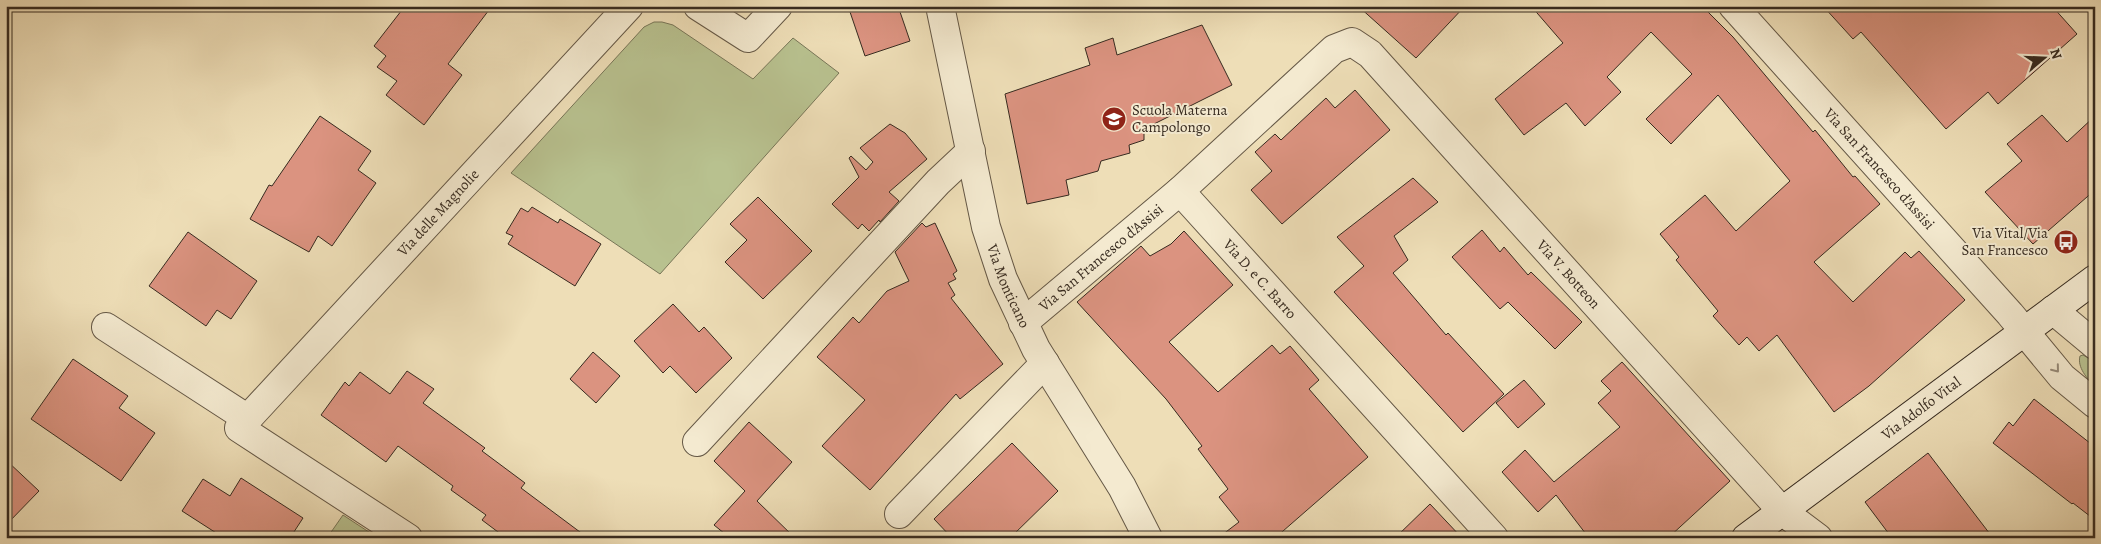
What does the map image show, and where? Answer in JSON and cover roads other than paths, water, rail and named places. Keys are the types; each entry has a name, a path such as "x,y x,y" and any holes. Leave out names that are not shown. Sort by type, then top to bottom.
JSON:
{"street":[{"name":"Via delle Magnolie","path":"248,419 629,6"},
{"path":"698,6 748,38 778,6"},
{"name":"Via Monticano","path":"940,6 986,227 1003,279 1023,323 1045,363 1122,487 1148,538"},
{"name":"Via San Francesco d'Assisi","path":"1733,6 2025,331 2062,377 2095,404"},
{"name":"Via V. Botteon","path":"1180,191 1334,49 1352,42 1370,54 1782,511 1818,538"},
{"path":"697,442 938,182 970,151"},
{"name":"Via San Francesco d'Assisi","path":"1023,323 1180,191"},
{"name":"Via D. e C. Barro","path":"1180,191 1494,538"},
{"name":"Via Adolfo Vital","path":"1746,538 2095,279"},
{"path":"2053,310 2095,345"},
{"path":"106,327 248,419 239,428 408,538"},
{"path":"899,514 1045,363"}],"place":[{"name":"Scuola Materna Campolongo","path":"1114,119"},
{"name":"Via Vital/Via San Francesco","path":"2066,242"}]}
